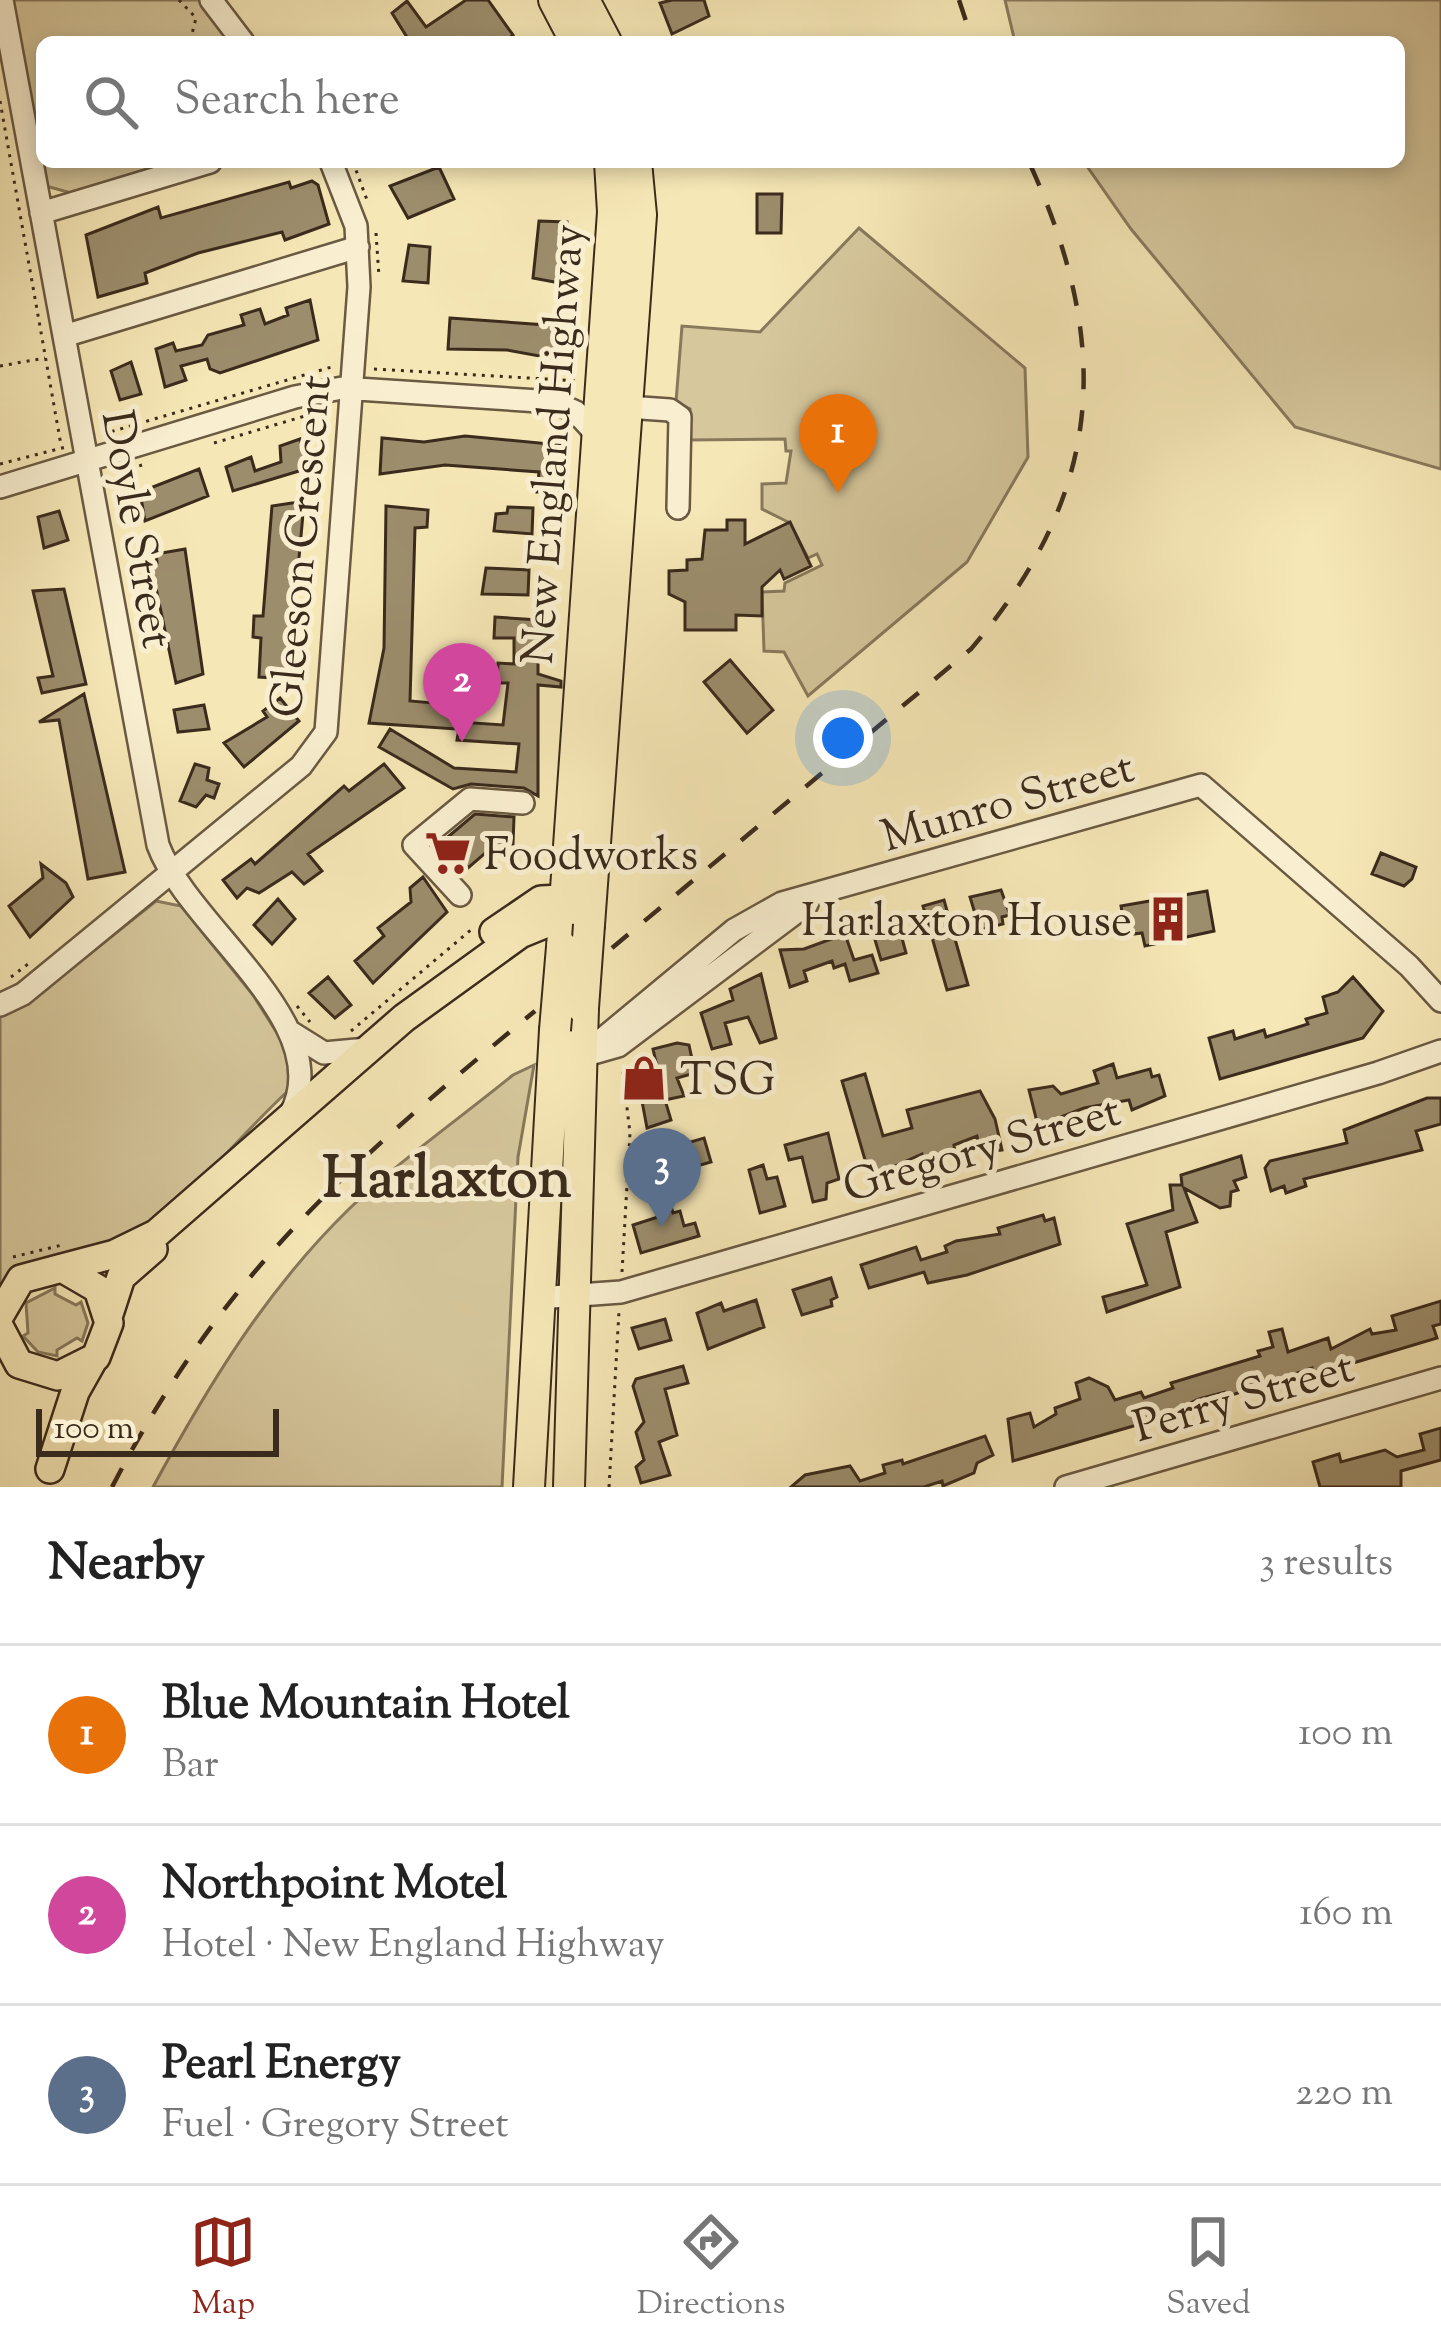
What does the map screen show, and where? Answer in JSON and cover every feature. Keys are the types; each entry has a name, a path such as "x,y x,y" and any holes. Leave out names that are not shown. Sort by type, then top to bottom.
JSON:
{"highway":[{"path":"554,0 573,36"},
{"path":"584,0 603,36"},
{"name":"New England Highway","path":"576,917 627,407 616,370 610,168"},
{"name":"New England Highway","path":"576,917 597,435 616,370 641,215 637,168"},
{"path":"569,1487 578,1298 564,1047 584,1008 576,917"},
{"path":"529,1487 538,1298 576,917"}],"main road":[{"path":"45,1478 76,1392 96,1357 121,1277 290,1114 355,1043 404,1018 520,934 576,917"},
{"path":"0,1315 6,1290 38,1270 62,1268 136,1245 193,1207"},
{"path":"62,1268 94,1284 108,1317"},
{"path":"10,1350 64,1375 96,1357"},
{"path":"10,1350 53,1417 45,1478"}],"street":[{"name":"Doyle Street","path":"2,0 154,830 170,874 292,1033"},
{"path":"212,0 239,36"},
{"path":"41,213 190,168"},
{"name":"Gleeson Crescent","path":"2,994 22,994 310,758 326,732 358,247 348,199 334,168"},
{"path":"64,336 358,247"},
{"path":"554,402 616,370"},
{"path":"0,487 88,470 296,397 352,389 554,402 576,412 597,435"},
{"path":"590,540 604,502 609,436 627,407 670,410 680,417 678,508"},
{"name":"Munro Street","path":"564,1047 749,920 799,897 1201,785 1409,966 1441,1000"},
{"path":"460,896 414,845 470,799 523,803"},
{"name":"Munro Street","path":"564,1047 618,1046 790,915 834,890"},
{"path":"292,1033 324,1053 355,1043"},
{"path":"290,1114 302,1076 292,1033"},
{"name":"Gregory Street","path":"538,1298 621,1292 1441,1051"},
{"name":"Perry Street","path":"1066,1487 1441,1378"}],"path":[{"path":"179,0 196,18 192,36"},
{"path":"0,101 61,447"},
{"path":"0,366 47,358"},
{"path":"205,446 315,413 350,412"},
{"path":"88,470 149,462"},
{"path":"355,1043 482,922"},
{"path":"2,994 35,958"},
{"path":"609,1487 630,1133 618,1046"}],"shaded area":[{"path":"8,0 199,0 226,36 36,36 36,137"},
{"path":"1005,0 1441,0 1441,469 1295,427 1131,229 1088,168 1405,168 1405,36 1014,36"},
{"path":"42,168 156,168 71,193 46,186"},
{"path":"859,228 1025,368 1028,457 967,562 808,696 784,652 764,651 762,592 784,591 785,583 822,565 817,554 808,558 790,523 762,509 762,484 786,483 791,451 786,451 785,439 689,440 690,409 676,402 682,326 760,332"},
{"path":"156,901 181,906 253,995 294,1060 290,1089 197,1184 136,1235 103,1250 31,1268 0,1287 0,1015 42,992"},
{"path":"534,1065 518,1157 502,1487 153,1487 240,1341 319,1240 409,1157 513,1075"},
{"path":"55,1288 55,1294 76,1305 81,1302 88,1323 82,1341 77,1338 57,1350 57,1356 38,1352 23,1336 28,1333 26,1303"}],"building":[{"path":"466,0 488,0 513,35 406,36 392,13 407,1 426,27"},
{"path":"704,0 709,16 672,34 660,3"},
{"path":"439,168 454,199 408,218 390,186"},
{"path":"312,181 318,185 329,224 285,240 282,232 198,253 145,273 147,283 98,297 86,235 158,207 161,218 289,182 291,188"},
{"path":"757,194 782,194 781,233 757,233"},
{"path":"539,221 567,222 570,285 533,278"},
{"path":"409,245 430,247 428,283 403,281"},
{"path":"310,300 318,340 220,373 210,369 207,359 181,366 186,380 165,387 156,349 173,343 176,351 202,345 208,335 244,325 241,315 260,309 265,324 288,315 286,308"},
{"path":"450,318 560,326 556,359 507,350 448,349"},
{"path":"131,362 141,394 120,400 111,371"},
{"path":"465,436 561,445 558,493 537,492 539,472 445,465 380,474 382,438 424,442"},
{"path":"300,439 309,468 233,491 226,467 251,457 255,471 281,462 280,446"},
{"path":"199,469 208,496 145,521 140,492"},
{"path":"304,503 288,679 259,677 261,638 253,637 254,616 263,616 272,506"},
{"path":"386,506 428,510 427,527 415,528 410,701 457,705 456,729 369,723 384,648"},
{"path":"508,507 533,508 532,534 494,531 496,514 507,513"},
{"path":"59,511 68,540 44,548 38,517"},
{"path":"727,520 745,520 745,544 790,522 811,566 784,579 780,570 762,587 762,616 736,615 736,630 685,630 685,602 669,594 669,571 687,570 687,560 702,559 705,530 727,530"},
{"path":"185,549 203,674 176,683 151,564 157,563 156,554"},
{"path":"486,568 529,570 528,595 482,594"},
{"path":"64,589 86,684 42,693 38,678 53,676 33,591"},
{"path":"495,617 538,620 538,674 561,681 561,687 538,685 538,796 524,788 471,784 453,789 379,747 390,729 454,768 516,772 519,744 457,740 460,722 503,725 508,683 497,683 498,663 514,664 514,638 494,638"},
{"path":"730,660 773,710 747,733 704,682"},
{"path":"84,694 125,872 88,879 59,720 39,722"},
{"path":"280,698 299,721 244,767 224,743 267,717 263,711"},
{"path":"204,705 209,729 178,732 174,710"},
{"path":"195,764 209,768 207,780 219,784 214,798 206,795 196,807 180,801"},
{"path":"384,764 404,788 308,854 322,871 304,884 292,872 259,893 247,888 237,898 223,880 251,859 255,864 344,786 349,791"},
{"path":"475,814 514,817 513,844 498,842 461,874 436,847"},
{"path":"1381,853 1416,867 1412,879 1404,886 1372,874"},
{"path":"41,864 66,883 73,897 30,937 9,906 43,878"},
{"path":"423,877 447,912 373,983 355,961 384,936 378,928 411,902 410,888"},
{"path":"1001,890 1010,915 1002,917 1003,924 980,930 970,897"},
{"name":"Harlaxton House","path":"1207,891 1214,931 1145,946 1142,933 1126,935 1121,906"},
{"path":"278,899 295,919 272,944 254,925"},
{"path":"944,900 968,985 947,990 923,906"},
{"path":"896,916 906,953 881,960 870,923"},
{"path":"845,934 854,960 872,955 878,973 850,981 845,964 834,968 832,961 804,971 807,981 790,987 780,950 804,949"},
{"path":"761,974 776,1038 760,1043 748,1017 725,1023 731,1044 712,1049 701,1013 733,1000 730,989"},
{"path":"328,977 351,1005 335,1018 309,993"},
{"path":"1353,977 1383,1011 1363,1038 1220,1079 1209,1038 1233,1031 1235,1039 1264,1030 1266,1037 1308,1024 1306,1019 1327,1013 1323,997 1338,992"},
{"path":"689,1045 695,1073 677,1078 684,1096 665,1100 671,1120 647,1128 636,1069 656,1062 653,1049"},
{"path":"1113,1064 1117,1078 1150,1069 1152,1077 1159,1075 1165,1096 1132,1110 1129,1100 1084,1108 1038,1126 1029,1090 1053,1086 1061,1094 1098,1083 1094,1071"},
{"path":"865,1074 883,1136 912,1128 907,1110 980,1091 995,1119 1002,1150 981,1153 977,1136 954,1145 955,1152 924,1161 922,1154 870,1177 842,1081"},
{"path":"1427,1098 1441,1098 1441,1124 1416,1131 1422,1150 1304,1179 1306,1186 1286,1193 1284,1186 1271,1191 1265,1168 1270,1161 1347,1143 1344,1130"},
{"path":"828,1133 839,1179 827,1183 826,1199 813,1202 802,1157 789,1160 785,1145"},
{"path":"704,1138 711,1162 662,1176 673,1213 680,1211 684,1226 695,1223 699,1236 641,1253 633,1225 658,1217 636,1158"},
{"path":"1241,1156 1246,1177 1234,1181 1238,1190 1231,1192 1230,1206 1220,1208 1184,1188 1197,1222 1166,1232 1180,1287 1107,1312 1103,1297 1147,1285 1127,1224 1173,1210 1170,1185 1182,1185 1181,1175"},
{"path":"763,1165 767,1179 777,1177 785,1206 760,1213 749,1170"},
{"path":"1043,1215 1045,1221 1054,1218 1060,1244 967,1275 928,1283 924,1272 869,1288 861,1265 916,1247 921,1260 947,1252 945,1246 956,1241 1000,1234 998,1228"},
{"path":"831,1278 837,1297 831,1300 832,1306 802,1315 793,1290"},
{"path":"756,1300 764,1327 708,1349 697,1313 721,1303 724,1311"},
{"path":"1441,1301 1441,1324 1433,1326 1437,1338 1313,1375 1312,1368 1226,1397 1225,1392 1199,1399 1154,1420 1013,1461 1008,1419 1030,1413 1034,1427 1056,1414 1055,1408 1080,1399 1076,1383 1089,1378 1108,1387 1115,1400 1141,1392 1144,1398 1173,1388 1171,1383 1260,1356 1258,1351 1273,1347 1269,1332 1282,1329 1288,1352 1328,1338 1331,1349 1370,1329 1372,1334 1396,1330 1392,1316"},
{"path":"665,1319 671,1340 639,1349 632,1328"},
{"path":"683,1366 688,1383 665,1389 677,1435 659,1442 670,1475 641,1483 636,1467 644,1460 636,1432 644,1422 633,1386 636,1379"},
{"path":"1441,1428 1441,1460 1401,1471 1401,1487 1320,1487 1313,1462 1339,1454 1341,1462 1385,1450 1397,1457 1424,1450 1420,1434"},
{"path":"985,1436 993,1455 977,1463 974,1473 943,1486 942,1481 924,1487 791,1487 805,1475 850,1466 860,1481 885,1473 883,1465 902,1460 903,1464"}],"railway":[{"path":"959,0 971,36"},
{"path":"612,948 971,649 1015,591 1048,533 1070,474 1082,416 1083,356 1074,294 1056,229 1031,168"},
{"path":"112,1487 199,1343 296,1225 407,1119 535,1011"}],"place":[{"name":"Blue Mountain Hotel","path":"838,493"},
{"name":"Northpoint Motel","path":"462,742"},
{"name":"Foodworks","path":"448,853"},
{"name":"Harlaxton House","path":"1168,919"},
{"name":"TSG","path":"644,1078"},
{"name":"Pearl Energy","path":"662,1227"}],"district":[{"name":"Harlaxton","path":"447,1176"}]}
